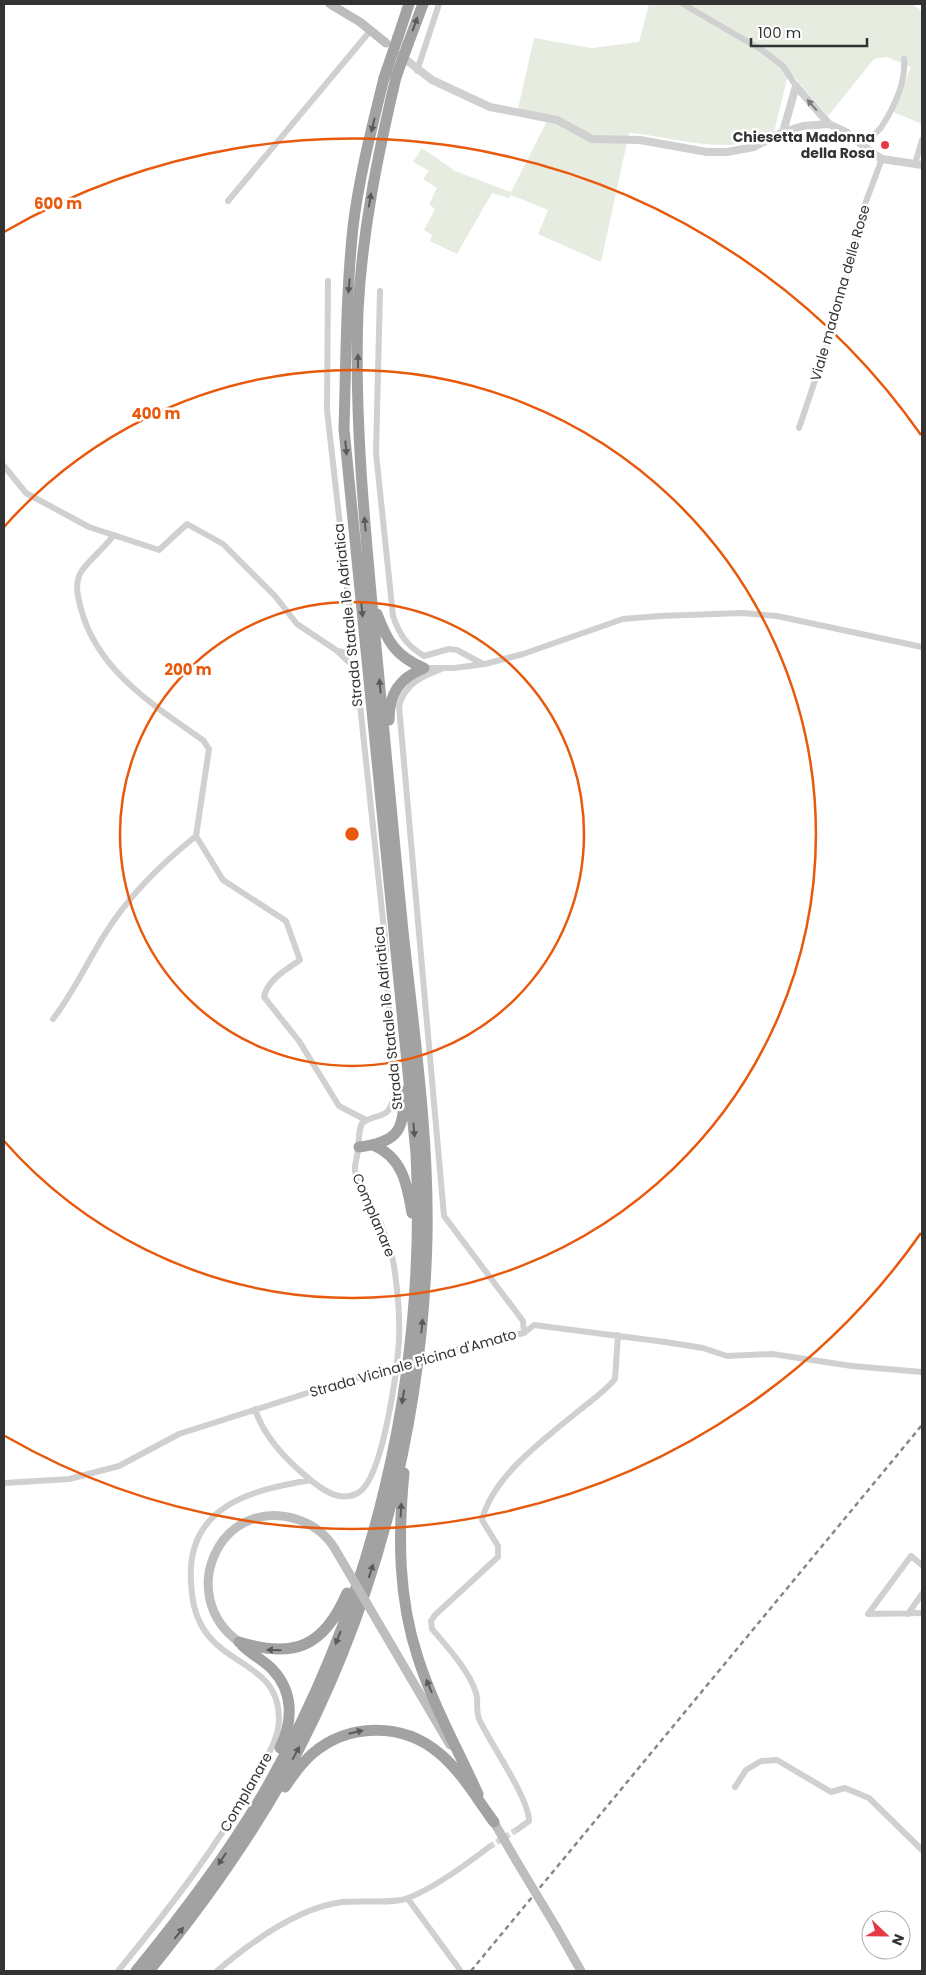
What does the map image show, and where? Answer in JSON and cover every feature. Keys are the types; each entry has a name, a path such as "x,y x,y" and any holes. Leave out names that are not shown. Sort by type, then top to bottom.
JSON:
{"highway":[{"name":"Strada Statale 16 Adriatica","path":"136,1971 192,1901 238,1835 286,1752 325,1670 350,1605 379,1510 394,1452 407,1371 417,1250 416,1153 344,429 347,313 354,226 366,154 384,78 409,4"},
{"name":"Strada Statale 16 Adriatica","path":"149,1971 229,1865 290,1766 338,1664 358,1610 385,1526 402,1455 413,1394 425,1280 426,1174 358,447 358,309 374,179 396,77 423,4"},
{"path":"372,602 379,621 397,652 406,661 424,668"},
{"path":"386,742 389,708 395,688 414,672 424,668"},
{"path":"359,1147 373,1145 396,1134 403,1122 404,1030"},
{"path":"373,1145 392,1156 398,1166 408,1191 417,1250"},
{"path":"413,1394 400,1520 400,1559 404,1597 419,1662 478,1794"},
{"path":"239,1642 264,1650 284,1650 307,1644 323,1631 343,1602 379,1510"},
{"path":"238,1835 284,1740 290,1713 288,1695 279,1677 239,1642"},
{"path":"229,1865 307,1759 332,1741 362,1731 393,1731 410,1736 430,1746 451,1764 494,1822"}],"main road":[{"path":"330,4 371,30 386,43"},
{"path":"239,1642 225,1630 216,1618 207,1589 212,1560 221,1543 230,1533 252,1520 268,1516 284,1517 313,1527 335,1548 581,1971"}],"street":[{"path":"417,71 439,4"},
{"path":"682,4 762,50 783,66 796,86 829,124 846,132 882,159 919,164 922,140"},
{"path":"228,201 371,30"},
{"path":"386,43 417,71 432,80 490,107 557,120 592,139 640,140 707,152 727,152 754,147 783,132 803,126 829,124"},
{"path":"861,144 882,127 902,84 905,72 904,59"},
{"path":"783,132 796,86"},
{"name":"Viale madonna delle Rose","path":"799,428 830,335 865,204 882,159"},
{"path":"328,281 327,410 354,649 351,654 336,650"},
{"path":"380,291 376,453 392,616 400,635 414,650 424,656 449,649 457,650 485,664"},
{"path":"4,466 26,493 89,526 114,535 159,550 187,524 223,544 275,596 297,624 336,650 351,664 358,686 385,940 394,1093 392,1104 386,1114 366,1120 339,1106 299,1042 264,997 266,988 284,970 300,960 286,921 223,880 196,836 210,749 203,740 137,692 102,652 85,624 76,590 81,572 114,535"},
{"path":"424,668 485,664 523,654 623,619 660,616 742,613 777,616 922,647"},
{"path":"444,668 412,683 403,693 398,706 444,1216 523,1321 524,1333"},
{"path":"53,1019 68,1000 105,934 136,891 173,854 196,836"},
{"name":"Complanare","path":"255,1409 260,1424 271,1441 311,1480 328,1493 336,1496 350,1496 359,1492 368,1483 381,1452 390,1400 398,1341 398,1296 394,1263 376,1214 358,1184 354,1170 359,1147 357,1137 359,1130 366,1120"},
{"name":"Strada Vicinale Picina d'Amato","path":"4,1483 69,1479 119,1466 179,1434 323,1388 524,1333 534,1325 703,1348 727,1356 772,1354 852,1366 922,1372"},
{"path":"518,1829 529,1822 527,1811 479,1719 475,1708 478,1698 474,1685 432,1629 431,1622 435,1615 498,1557 498,1546 482,1520 485,1509 507,1475 537,1445 615,1379 618,1335"},
{"name":"Complanare","path":"118,1971 191,1880 225,1829 272,1747 279,1720 276,1698 263,1676 215,1643 197,1619 192,1598 190,1574 196,1542 203,1529 219,1511 244,1495 277,1485 311,1480"},
{"path":"922,1565 911,1556 868,1614 922,1612"},
{"path":"908,1614 922,1594"},
{"path":"736,1787 746,1770 761,1761 777,1760 831,1792 845,1788 869,1798 922,1850"},
{"path":"218,1971 258,1940 311,1909 342,1902 408,1899 459,1870 489,1847"},
{"path":"408,1899 460,1970"}],"shaded area":[{"path":"649,4 912,4 922,11 922,124 893,112 911,67 887,57 874,59 828,116 789,71 774,132 758,140 740,144 703,144 629,133 601,262 538,234 548,210 511,195 509,198 492,193 457,254 430,241 432,235 424,230 435,209 429,204 437,188 423,179 429,171 413,162 422,148 455,171 511,192 548,119 517,113 534,38 592,48 639,42"}],"tunnel":[{"path":"489,1847 518,1829"}],"railway":[{"path":"471,1971 922,1425"}],"place":[{"name":"Chiesetta Madonna della Rosa","path":"885,145"}]}
